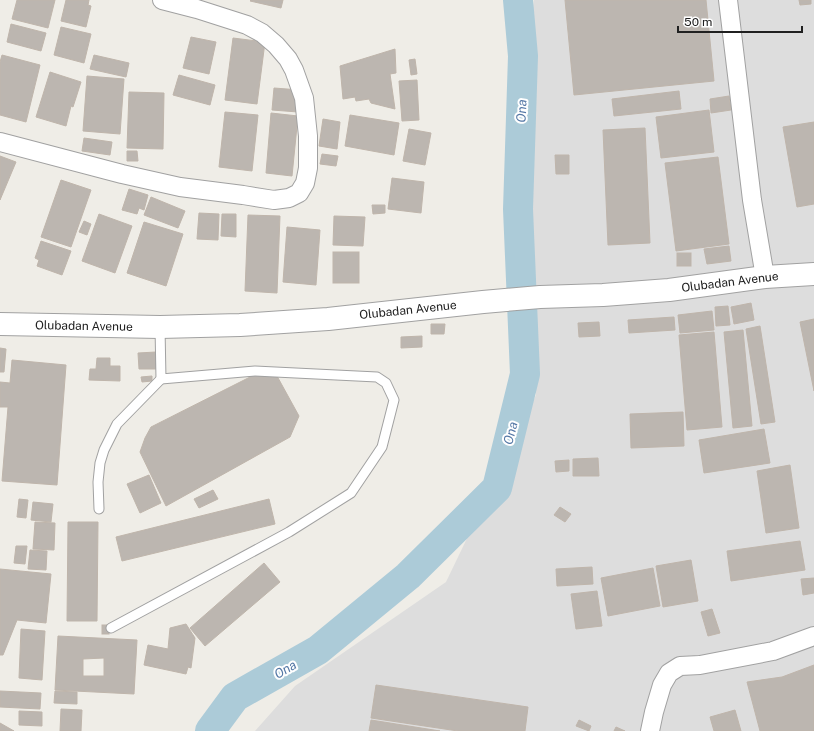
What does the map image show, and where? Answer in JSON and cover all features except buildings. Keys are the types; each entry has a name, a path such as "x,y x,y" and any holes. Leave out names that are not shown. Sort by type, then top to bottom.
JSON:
{"street":[{"path":"0,142 114,172 180,187 274,200 289,198 299,193 305,183 308,168 308,129 304,98 294,70 288,59 262,33 247,25 197,9 162,0"},
{"path":"728,0 752,200 765,277"},
{"name":"Olubadan Avenue","path":"0,324 160,327 240,325 328,319 483,302 669,290 765,277 814,274"},
{"path":"650,731 662,685 669,673 680,666 700,665 773,651 814,636"}],"lane":[{"path":"160,327 161,379"},
{"path":"99,508 98,482 100,464 104,450 117,424 161,379 255,371 377,377 386,383 394,400 382,447 351,493 289,532 111,628"}],"shaded area":[{"path":"534,0 814,0 814,731 255,731 295,686 446,582 536,395 508,202"}],"waterway":[{"name":"Ona","path":"210,731 235,697 318,650 408,576 497,488 525,374 518,209 523,56 518,0"}]}
